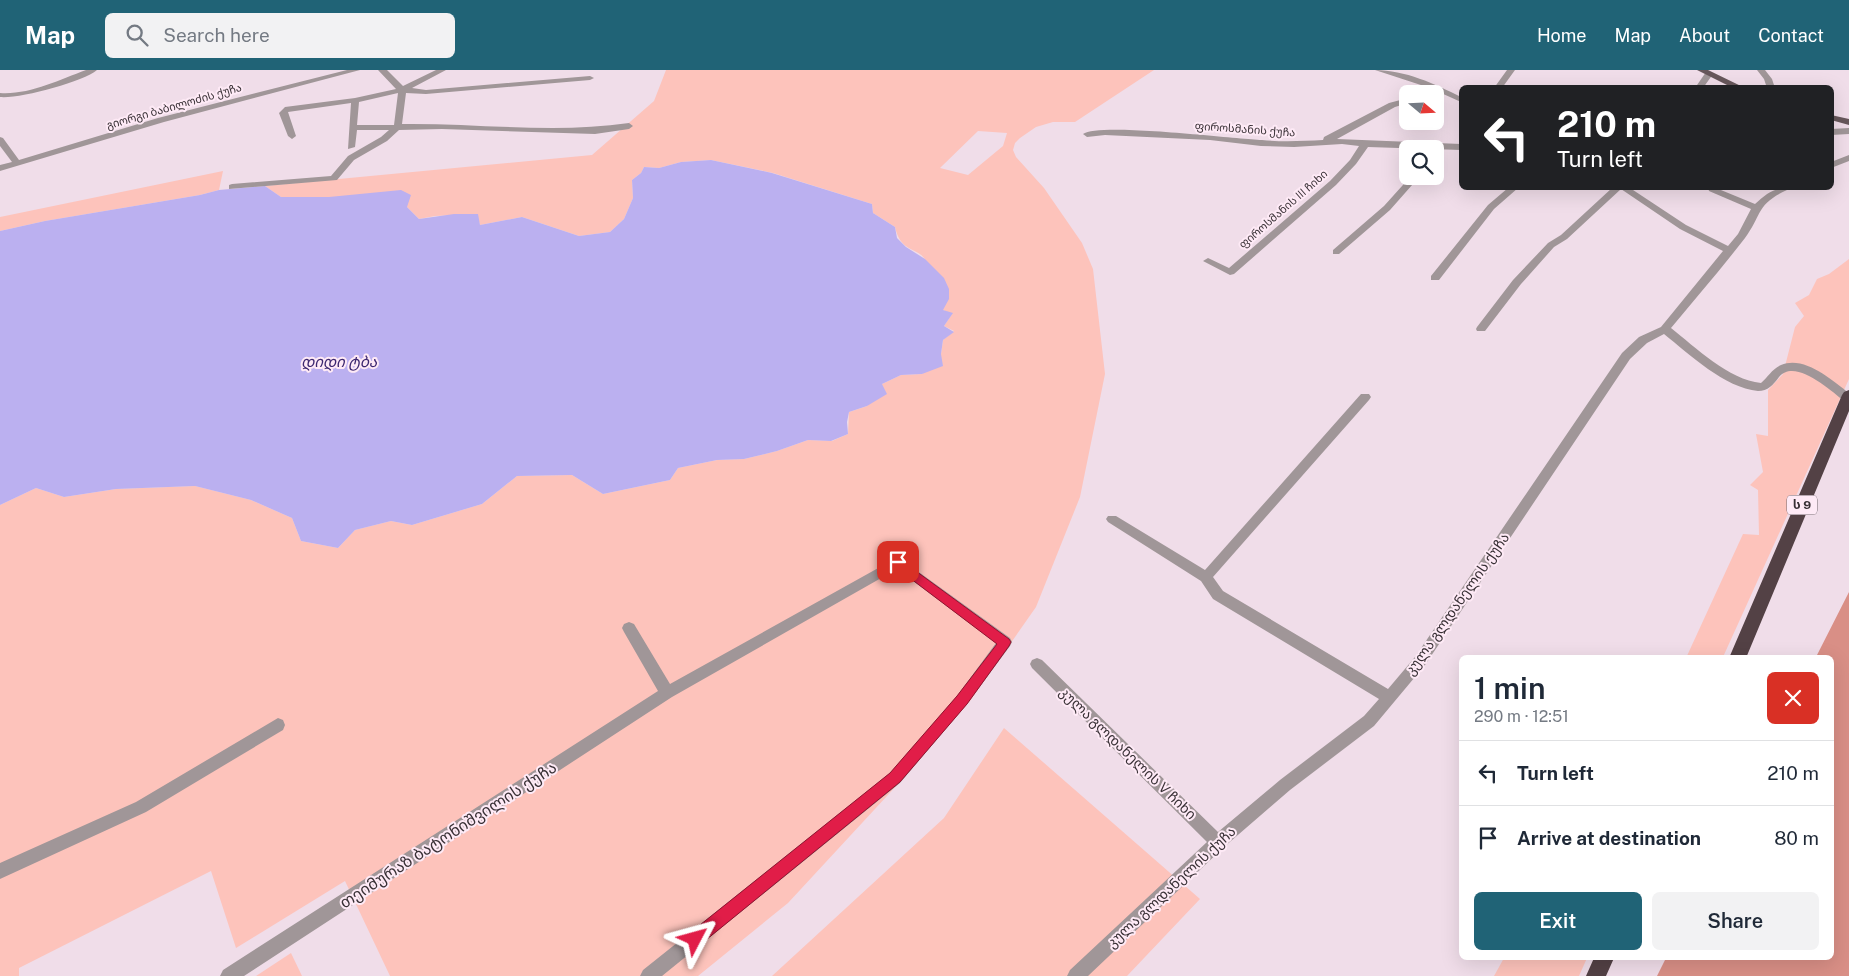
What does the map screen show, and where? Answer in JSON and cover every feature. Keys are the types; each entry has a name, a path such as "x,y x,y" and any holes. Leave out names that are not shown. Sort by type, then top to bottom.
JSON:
{"highway":[{"name":"ს 9","path":"1738,655 1848,396"},
{"path":"1596,976 1603,960"}],"main road":[{"path":"1701,70 1734,85"},
{"path":"1834,118 1849,122"}],"street":[{"path":"0,95 10,96 47,86 93,70"},
{"name":"გიორგი ბაბილოძის ქუჩა","path":"0,168 161,120 356,70"},
{"path":"382,70 402,90 426,92 590,78"},
{"path":"292,136 283,113 285,110 355,100 402,90 442,70"},
{"path":"1379,70 1433,86 1459,99"},
{"path":"1500,85 1511,70"},
{"path":"1761,70 1770,85"},
{"path":"1702,85 1709,74"},
{"path":"232,186 334,178 351,158 384,139 398,126 402,90"},
{"path":"0,104 7,101 10,96"},
{"path":"1444,99 1459,100"},
{"path":"351,147 355,100"},
{"path":"1312,142 1334,137 1399,103"},
{"path":"352,128 373,129 398,126 595,131 629,126"},
{"path":"1834,132 1849,131"},
{"name":"ფიროსმანის ქუჩა","path":"1087,134 1105,132 1210,137 1294,144 1342,141 1399,146"},
{"path":"0,140 17,164"},
{"name":"ფიროსმანის III ჩიხი","path":"1208,261 1230,272 1333,183 1353,162 1365,144"},
{"name":"ფიროსმანის ქუჩა","path":"1444,148 1459,147"},
{"path":"1834,164 1849,158"},
{"path":"1336,252 1387,208 1408,185"},
{"path":"1435,278 1492,207 1511,190"},
{"path":"1481,329 1517,282 1551,245 1564,237 1615,190"},
{"path":"1628,190 1683,227 1728,250"},
{"path":"1714,190 1756,208"},
{"name":"კულა გლდანელის ქუჩა","path":"1076,976 1218,842 1285,785 1369,720 1420,661 1626,356 1643,340 1665,329 1742,235 1767,191"},
{"path":"1665,329 1704,361 1750,386 1760,387 1766,385 1778,371 1788,366 1801,368 1819,377 1848,396"},
{"path":"1206,577 1365,397"},
{"path":"1112,519 1206,577 1218,595 1388,698"},
{"name":"თეიმურაზ ბატონიშვილის ქუჩა","path":"229,976 667,693 898,562 1005,642 962,700 895,778 649,976"},
{"path":"630,628 667,693"},
{"name":"კულა გლდანელის V ჩიხი","path":"1038,664 1218,842"},
{"path":"0,871 141,807 278,725"}],"shaded area":[{"path":"666,70 1154,70 1075,122 1053,122 1036,127 1015,143 1013,150 1016,157 1044,188 1082,243 1093,269 1105,374 1080,497 1036,607 970,701 899,783 788,903 698,976 390,976 345,881 236,948 211,871 19,968 19,976 0,976 0,505 36,488 64,497 116,489 195,486 251,500 292,518 301,541 338,548 355,530 391,521 412,525 482,504 517,476 572,475 603,494 670,480 678,468 717,460 744,459 777,451 808,440 832,441 848,434 849,412 867,406 882,384 901,375 922,374 941,354 943,340 954,331 944,326 952,314 943,310 931,272 923,256 901,242 895,227 873,213 872,204 773,173 711,160 681,162 659,168 644,167 641,173 632,180 633,198 624,219 610,232 579,236 522,217 480,225 477,214 435,216 419,219 407,207 329,197 281,197 265,186 592,155 654,101","holes":["978,131 1007,133 1003,146 968,175 940,168"]},
{"path":"223,171 219,190 200,195 45,221 0,231 0,217"},
{"path":"1849,259 1849,379 1724,655 1687,655 1743,534 1759,535 1758,490 1750,485 1763,472 1756,434 1768,436 1768,390 1783,374 1795,327 1804,316 1795,303 1809,295 1817,279 1829,274"},
{"path":"1849,592 1849,976 1657,976 1665,960 1834,960 1834,655 1817,655"},
{"path":"1004,728 1200,899 1127,976 772,976 944,818"},
{"path":"291,953 302,976 256,976"},
{"path":"1503,960 1586,960 1579,976 1494,976"}],"water":[{"name":"დიდი ტბა","path":"711,160 772,173 872,204 873,213 895,227 897,238 906,247 925,259 944,278 949,289 949,299 943,310 953,313 944,326 954,332 943,340 941,354 943,366 922,374 901,375 882,384 887,394 867,406 849,412 847,422 848,434 831,441 808,440 777,451 744,459 717,460 678,468 670,480 603,494 572,475 517,476 482,504 412,525 391,521 355,530 338,548 301,541 292,518 251,500 195,486 116,489 64,497 36,488 0,505 0,231 45,221 200,195 219,190 265,186 281,197 329,197 401,190 411,195 407,207 419,219 454,214 478,214 480,225 522,217 579,236 610,232 624,219 633,198 632,180 641,173 644,167 659,168 681,162"}],"route":[{"path":"695,939 895,778 962,700 1005,642 898,562"}]}
